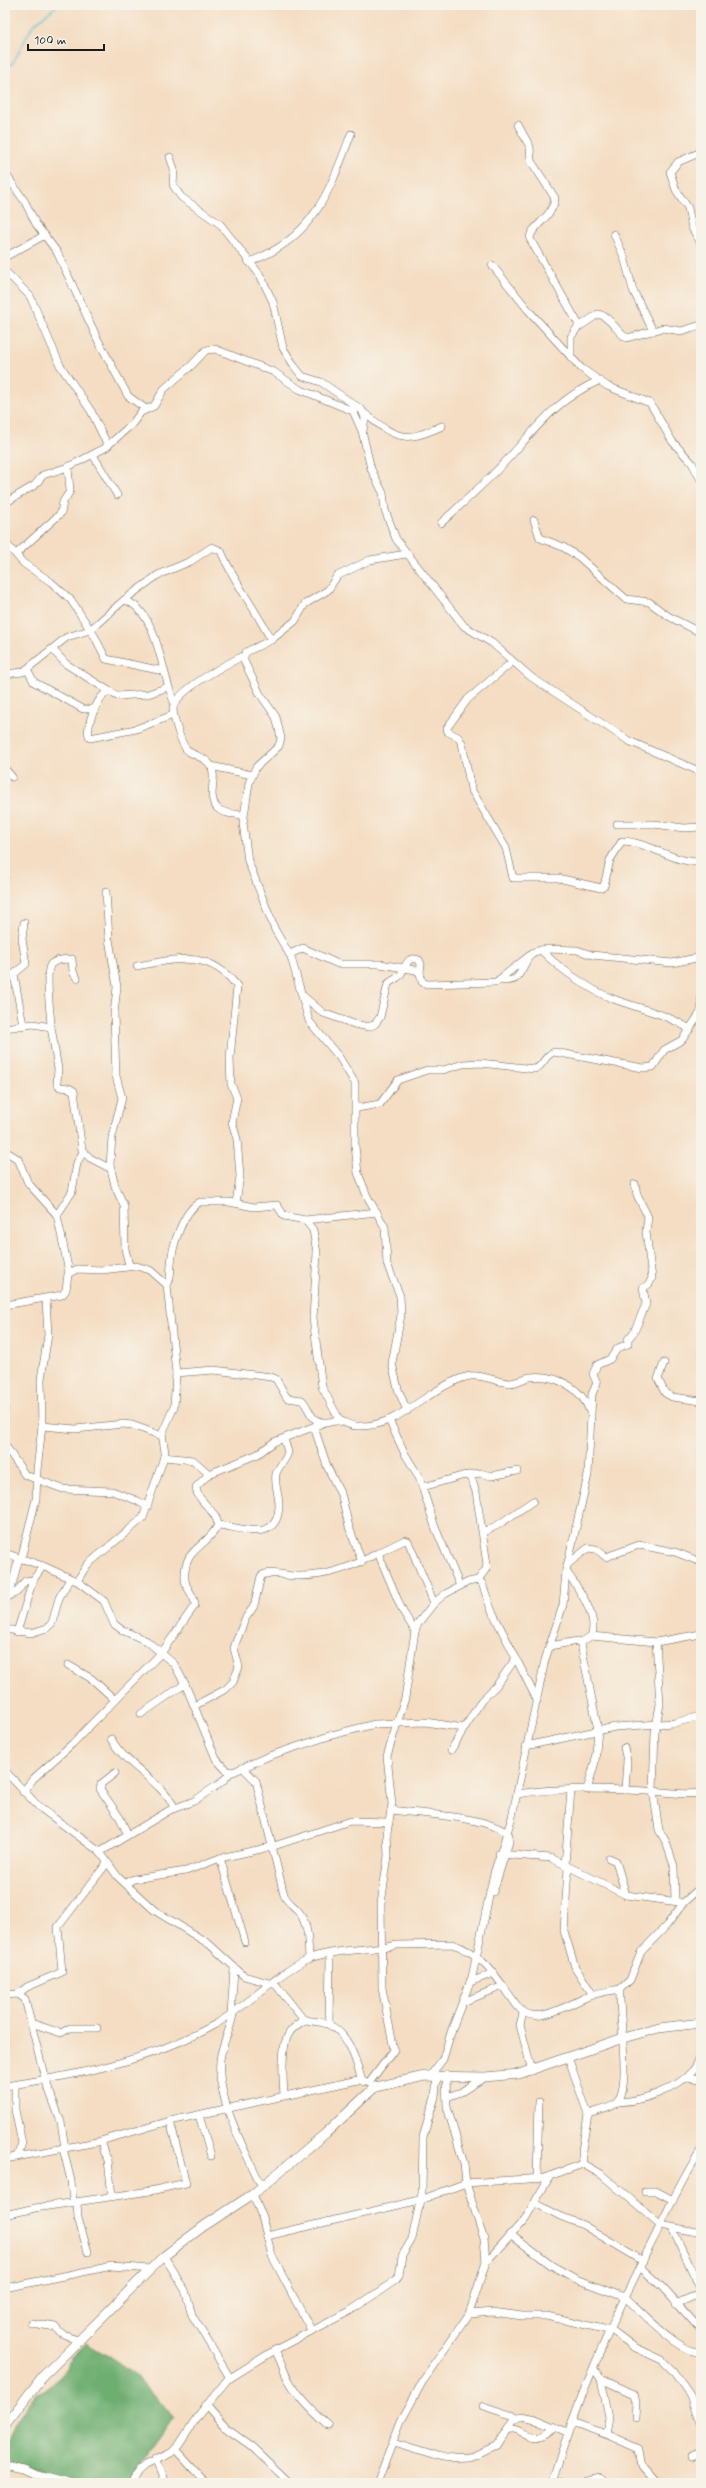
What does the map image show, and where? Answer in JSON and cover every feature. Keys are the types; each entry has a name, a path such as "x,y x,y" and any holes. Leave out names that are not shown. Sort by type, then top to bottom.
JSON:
{"main road":[{"path":"5,2425 42,2377 164,2256 204,2226 262,2187 326,2133 372,2085 438,2077 485,2077 532,2071 623,2038 659,2028 701,2023"}],"street":[{"path":"518,125 530,147 531,161 555,198 548,218 530,236 530,242 545,264 579,327"},
{"path":"249,262 276,251 288,243 312,217 335,176 351,134"},
{"path":"701,152 678,162 670,172 676,190 688,208 692,228 701,243"},
{"path":"170,157 174,169 173,184 177,191 220,224 260,275 270,295 283,348 299,374 305,378 328,386 397,436 418,435 442,426"},
{"path":"5,173 57,252 98,340 128,396 146,409"},
{"path":"614,234 624,257 633,290 653,331"},
{"path":"5,257 45,235"},
{"path":"492,265 570,357 598,381 650,403 672,441 692,463 701,480"},
{"path":"5,271 30,296 60,365 91,411 108,446"},
{"path":"570,357 571,337 579,327 594,315 600,314 627,338 663,328 681,331 701,326"},
{"path":"5,503 35,485 43,476 68,467 108,446 146,409 154,406 164,389 197,361 203,352 212,349 274,372 291,384 310,394 349,408 356,415 362,431 370,469 383,493 386,514 396,538 406,554 464,626 492,643 512,662 546,687 628,741 701,772"},
{"path":"442,522 479,489 532,429 560,402 598,381"},
{"path":"362,431 364,413"},
{"path":"93,455 117,495"},
{"path":"16,554 61,513 63,502 70,491 68,467"},
{"path":"534,520 540,538 563,547 579,557 626,599 649,602 668,616 701,633"},
{"path":"5,542 30,569 44,576 61,590 79,611 108,660 163,670"},
{"path":"5,674 20,673 27,669 70,636 90,630 124,600 158,575 192,561 209,548 216,547 221,551 235,580 255,608 271,640"},
{"path":"174,702 179,696 223,666 271,640 295,621 305,604 328,590 337,576 370,560 406,554"},
{"path":"124,600 136,606 147,619 174,702 173,714 183,746 189,752 205,759 211,766 214,776 212,800 216,807 221,811 244,815"},
{"path":"53,650 62,661 119,696 148,694 168,687"},
{"path":"243,656 260,694 276,717 281,738 279,746 263,759 252,775 244,815 248,861 275,930 290,954 309,1021 339,1057 353,1078 357,1108 355,1146 358,1173 367,1196 385,1227 387,1264 400,1296 401,1315 392,1363 398,1389 407,1412"},
{"path":"512,662 466,702 447,728 448,732 458,737 462,743 471,790 506,848 513,878 558,878 602,888 604,886 613,852 622,840 662,850 688,862 701,862"},
{"path":"27,669 34,682 83,709 95,709"},
{"path":"109,691 102,695 95,709 88,730 89,737 92,738 141,728 173,714"},
{"path":"211,766 252,775"},
{"path":"5,769 12,777"},
{"path":"617,824 654,824 684,828 701,827"},
{"path":"5,859 5,876"},
{"path":"106,892 109,939 117,987 114,1014 116,1076 122,1098 112,1137 110,1169 115,1186 124,1206 125,1249 129,1265"},
{"path":"23,1025 14,972 23,968 26,964 22,940 24,923"},
{"path":"290,954 303,948 338,964 380,964 420,973"},
{"path":"302,995 323,1013 359,1026 372,1026 380,1017 388,984 401,974 403,968 409,960 417,958 421,963 421,980 427,984 499,980 510,982 514,980 530,956 541,950 577,950 592,955 672,963 701,958"},
{"path":"541,950 552,960 603,994 660,1012 690,1029"},
{"path":"137,966 182,958 196,959 217,967 237,986 230,1058 231,1084 237,1098 232,1122 237,1139 240,1176 236,1203"},
{"path":"77,978 73,972 72,959 56,960 51,964 49,974 51,1027 57,1065 57,1085 71,1088 74,1091 75,1114 83,1152 90,1158 110,1169"},
{"path":"357,1108 380,1104 397,1081 401,1078 427,1070 443,1070 471,1063 535,1069 539,1068 546,1056 554,1052 630,1066 653,1067 659,1060 662,1052 679,1043 701,1012 701,963"},
{"path":"5,1028 23,1025 46,1025 51,1027"},
{"path":"5,1151 18,1160 28,1183 57,1215 69,1272 64,1294 46,1299 5,1305"},
{"path":"57,1215 72,1192 77,1163 83,1152"},
{"path":"506,1832 517,1794 526,1746 549,1646 563,1605 567,1567 588,1475 592,1391 597,1383 594,1374 596,1367 613,1357 618,1348 628,1344 628,1339 634,1332 646,1304 643,1288 651,1282 646,1232 648,1217 637,1195 634,1184"},
{"path":"5,1629 17,1632 39,1632 49,1626 59,1598 73,1580 87,1565 139,1523 147,1507 164,1457 162,1436 174,1407 176,1373 167,1285 170,1280 171,1260 179,1230 193,1208 200,1202 219,1201 254,1207 277,1205 284,1216 305,1220 377,1212"},
{"path":"305,1220 313,1230 317,1253 313,1318 322,1387 340,1421"},
{"path":"69,1272 81,1268 114,1269 129,1265 150,1270 167,1285"},
{"path":"7,1598 33,1516 42,1426 40,1388 48,1335 46,1299"},
{"path":"664,1363 658,1378 664,1393 672,1397 701,1401"},
{"path":"176,1373 214,1370 271,1377 276,1379 287,1398 302,1400 311,1415 323,1423"},
{"path":"218,1525 214,1514 195,1490 199,1482 209,1474 258,1454 266,1446 323,1423 340,1421 356,1426 389,1420 407,1412 446,1385 470,1376 481,1376 512,1383 531,1377 548,1377 561,1381 582,1397 591,1418"},
{"path":"5,1402 5,1408"},
{"path":"389,1420 423,1487 435,1527 460,1586"},
{"path":"42,1426 76,1429 123,1424 132,1425 162,1436"},
{"path":"314,1427 327,1466 342,1497 349,1527 362,1562"},
{"path":"218,1525 255,1531 269,1528 274,1523 279,1506 276,1474 288,1452 284,1439"},
{"path":"5,1445 16,1459 22,1473 63,1489 112,1491 138,1501 147,1507"},
{"path":"164,1457 193,1460 209,1474"},
{"path":"423,1487 468,1475 480,1473 491,1476 517,1471"},
{"path":"5,2160 102,2141 170,2122 284,2095 362,2081 372,2085 395,2048 382,1994 383,1948 381,1904 389,1822 392,1810 392,1788 387,1756 398,1722 409,1679 415,1631 419,1622 434,1603 460,1586 478,1580 487,1567 483,1532 474,1484 468,1475"},
{"path":"483,1532 498,1526 533,1501"},
{"path":"23,1792 33,1779 72,1744 114,1699 162,1652 195,1605 185,1585 187,1560 192,1552 212,1534 218,1525"},
{"path":"194,1706 226,1689 236,1676 239,1667 234,1648 245,1619 254,1606 261,1576 272,1574 282,1576 325,1575 362,1562 405,1540 408,1541 434,1603"},
{"path":"567,1567 588,1548 596,1549 606,1557 640,1545 675,1552 701,1562"},
{"path":"5,1553 43,1566 73,1580 102,1598 114,1624 162,1652 174,1664 185,1684 216,1759 230,1773"},
{"path":"378,1553 402,1610 415,1631"},
{"path":"17,1632 33,1580 43,1566"},
{"path":"567,1567 590,1612 594,1627 591,1636"},
{"path":"7,1598 17,1592 25,1581 33,1580"},
{"path":"478,1580 484,1587 491,1609 537,1700"},
{"path":"549,1646 576,1641 580,1643 591,1636 656,1642 701,1634"},
{"path":"656,1642 660,1704 657,1724 653,1791 659,1830 665,1839 674,1866 675,1901"},
{"path":"580,1643 598,1730 595,1762 588,1790"},
{"path":"452,1750 483,1698 496,1686 516,1658"},
{"path":"68,1665 92,1679 114,1699"},
{"path":"141,1714 185,1684"},
{"path":"526,1746 627,1725 684,1721 701,1716"},
{"path":"100,1852 176,1808 194,1801 222,1782 230,1773 269,1756 332,1735 375,1724 425,1722 464,1728"},
{"path":"110,1739 123,1756 153,1781 176,1808"},
{"path":"624,1748 627,1761 625,1790"},
{"path":"243,1768 256,1781 271,1847 287,1902 299,1912 305,1924 309,1959"},
{"path":"5,1771 23,1792 55,1820 100,1852 107,1863 125,1883 154,1910 209,1944 234,1969 251,1980 272,1983 279,1987 305,2020 329,2024 348,2044 362,2081"},
{"path":"115,1773 101,1784 100,1789 120,1818 128,1835"},
{"path":"517,1794 540,1790 625,1790 653,1791 684,1795 701,1794"},
{"path":"570,1790 564,1931 574,1967 593,1995"},
{"path":"131,2483 138,2471 155,2459 175,2449 206,2405 230,2378 275,2350 350,2311 396,2280 399,2276 402,2256 412,2239 420,2200 423,2137 438,2077 452,2029 464,2002 470,1982 488,1901 497,1884 503,1854 510,1838 506,1832 485,1824 460,1819 392,1810"},
{"path":"125,1883 138,1878 186,1871 220,1858 271,1847 350,1821 389,1822"},
{"path":"503,1854 543,1857 567,1866 626,1895 684,1902"},
{"path":"220,1858 245,1942"},
{"path":"609,1858 616,1860 626,1895"},
{"path":"18,1994 23,1989 62,1972 58,1927 107,1863"},
{"path":"5,2086 97,2070 154,2053 232,2014 272,1983 309,1959 397,1945 452,1944 476,1956 494,1972 523,2013 530,2016 550,2013 593,1995 620,1989 630,1980 642,1952 667,1925 684,1902 701,1887"},
{"path":"329,2024 330,1955"},
{"path":"234,1969 231,2028 220,2059 221,2089 227,2108 262,2187"},
{"path":"470,1982 494,1972"},
{"path":"464,2002 484,1992 503,1986"},
{"path":"618,2102 623,2089 623,2038 620,1989"},
{"path":"5,1995 18,1994 25,1999 45,2079 54,2101 78,2218 88,2252"},
{"path":"523,2013 520,2025 532,2071"},
{"path":"284,2095 283,2062 287,2037 290,2032 305,2020"},
{"path":"31,2023 61,2033 70,2028 97,2028"},
{"path":"588,2114 618,2102 627,2102 662,2091 687,2077 696,2067 701,2055"},
{"path":"568,2057 588,2114 582,2150 583,2164"},
{"path":"438,2077 447,2097 466,2184 484,2239 486,2262"},
{"path":"447,2097 461,2092 485,2077"},
{"path":"687,2077 701,2078"},
{"path":"15,2085 15,2110 22,2144 17,2158"},
{"path":"539,2102 536,2179 540,2192"},
{"path":"199,2115 211,2156"},
{"path":"5,2215 186,2184 170,2122"},
{"path":"102,2141 103,2151 108,2160 112,2196"},
{"path":"573,2483 552,2483 567,2432 594,2369 609,2329 624,2297 673,2200 701,2150"},
{"path":"267,2236 420,2200 466,2184 536,2179 550,2176 583,2164"},
{"path":"583,2164 602,2175 661,2225 701,2233"},
{"path":"377,2483 402,2421 424,2379 469,2314 486,2262 524,2219 550,2176"},
{"path":"645,2191 656,2191 673,2200"},
{"path":"253,2194 272,2256 311,2330"},
{"path":"534,2203 560,2216 583,2225 641,2264 701,2330"},
{"path":"672,2228 701,2290"},
{"path":"510,2234 551,2265 570,2276 624,2297 682,2346 696,2353 701,2352"},
{"path":"164,2256 185,2290 192,2315 230,2378"},
{"path":"5,2288 112,2266 151,2269"},
{"path":"676,2304 701,2293"},
{"path":"469,2314 493,2312 522,2316 547,2316 609,2329 634,2347 662,2360 673,2371 690,2395 701,2424"},
{"path":"31,2323 56,2327 62,2334 79,2341"},
{"path":"275,2350 285,2373 295,2388 316,2415 329,2426"},
{"path":"594,2369 601,2379 609,2418 606,2434"},
{"path":"601,2379 634,2394 636,2402 635,2418"},
{"path":"206,2405 227,2429 251,2446 286,2482"},
{"path":"483,2406 517,2417 526,2416 567,2432"},
{"path":"393,2443 442,2458 468,2457 497,2445 517,2417"},
{"path":"572,2422 606,2434 639,2449 642,2466 657,2483"},
{"path":"507,2430 514,2428 533,2436 541,2437 555,2427"},
{"path":"175,2449 206,2483"},
{"path":"692,2457 701,2452"},
{"path":"155,2459 165,2483"},
{"path":"5,2465 25,2468 38,2475 69,2483"},
{"path":"579,2483 600,2478 606,2483"}],"green space":[{"path":"86,2343 130,2369 174,2418 140,2466 130,2483 65,2483 38,2471 5,2465 5,2444 14,2423 34,2397 59,2378 67,2369 72,2357"}],"waterway":[{"path":"5,68 13,63 33,25 58,5"}]}
